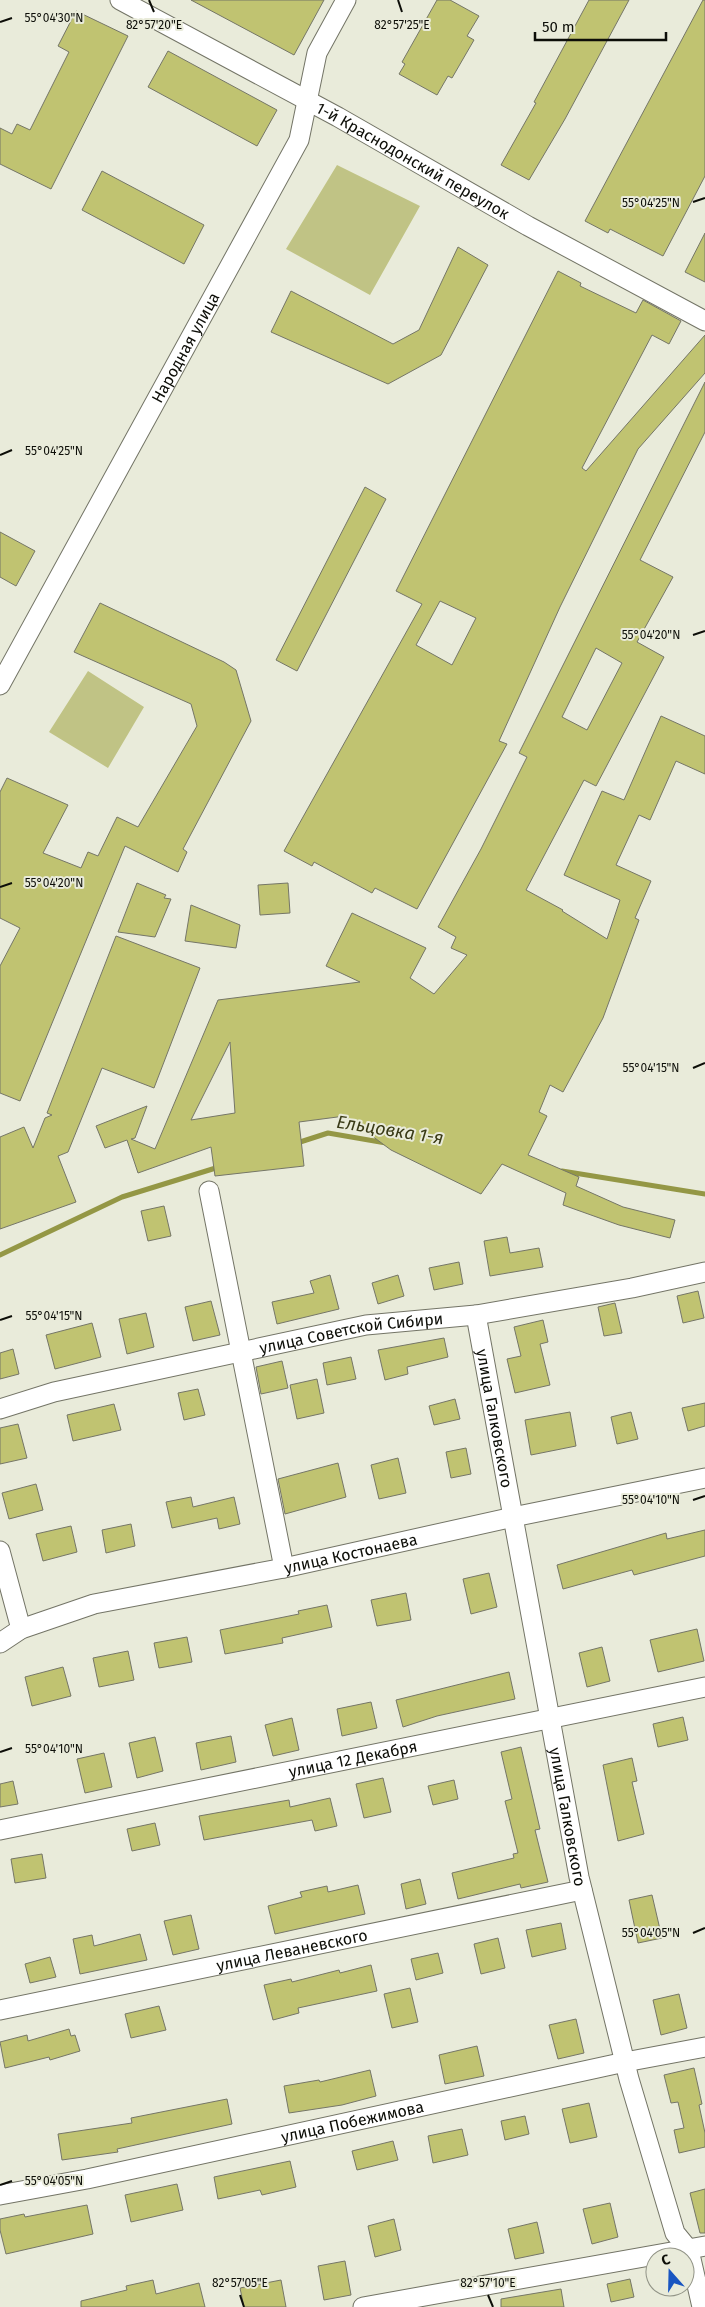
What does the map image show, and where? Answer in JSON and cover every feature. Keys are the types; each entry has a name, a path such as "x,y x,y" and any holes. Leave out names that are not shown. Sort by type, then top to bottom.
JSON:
{"street":[{"name":"1-й Краснодонский переулок","path":"120,0 308,100 528,226 705,321"},
{"name":"Народная улица","path":"0,685 299,140 317,53 346,0"},
{"path":"209,1191 284,1568"},
{"name":"улица Советской Сибири","path":"0,1409 54,1392 366,1325 476,1315 632,1288 705,1272"},
{"name":"улица Галковского","path":"476,1315 552,1718 582,1890 625,2062 675,2232 697,2248 702,2307"},
{"name":"улица Костонаева","path":"0,1643 21,1629 94,1604 284,1568 513,1516 705,1478"},
{"path":"0,1551 21,1629"},
{"name":"улица 12 Декабря","path":"0,1830 705,1687"},
{"name":"улица Леваневского","path":"0,2010 582,1890"},
{"name":"улица Побежимова","path":"0,2195 87,2179 625,2062 705,2047"},
{"path":"363,2307 697,2248"}],"green space":[{"path":"337,165 420,206 370,295 286,249"},
{"path":"88,671 144,707 108,768 49,732"}],"building":[{"path":"191,0 324,0 294,55"},
{"path":"437,0 450,0 479,16 467,36 474,40 452,78 448,76 437,95 399,74 405,64 402,62"},
{"path":"589,0 629,0 565,119 529,180 501,165 536,103 534,102"},
{"path":"703,0 705,0 705,176 663,256 610,229 608,233 585,221"},
{"path":"76,11 128,36 51,189 0,164 0,128 12,134 17,124 30,130 69,52 58,46"},
{"path":"168,51 277,110 257,146 148,87"},
{"path":"102,171 204,225 184,264 82,210"},
{"path":"705,233 705,282 685,272"},
{"path":"458,247 488,265 441,355 388,384 271,332 291,291 393,344 419,330"},
{"path":"558,271 581,283 580,286 636,313 643,300 681,321 669,344 652,335 582,468 586,471 705,335 705,373 638,449 560,607 499,741 507,744 417,909 375,888 372,893 314,862 312,866 284,851 422,604 396,591","holes":["440,601 476,618 452,665 416,645"]},
{"path":"705,382 705,432 640,560 673,577 637,642 664,657 596,786 584,780 526,890 563,910 607,939 620,900 564,875 602,791 624,800 661,716 705,736 705,774 676,761 650,820 639,815 616,865 651,881 635,918 639,920 603,1018 563,1092 550,1085 539,1112 547,1116 528,1155 579,1177 576,1186 623,1207 675,1220 670,1238 619,1225 563,1205 566,1193 502,1164 481,1194 391,1150 345,1116 299,1122 304,1166 215,1176 211,1147 138,1173 127,1140 105,1148 96,1126 147,1106 135,1138 131,1139 155,1149 218,1000 360,982 326,966 352,913 426,948 410,978 434,994 467,955 451,948 456,937 438,927 481,849 527,757 519,753","holes":["596,648 622,663 587,730 562,717","230,1042 235,1113 191,1120"]},
{"path":"365,487 386,499 297,671 276,660"},
{"path":"0,532 35,551 16,586 0,577"},
{"path":"100,603 224,662 236,670 251,721 183,849 187,852 178,872 125,846 20,1101 0,1093 0,966 20,928 0,918 0,792 7,778 68,805 43,853 81,868 88,852 98,856 117,817 138,827 197,726 191,704 74,652"},
{"path":"137,883 166,895 164,898 171,899 155,937 118,932"},
{"path":"288,883 290,913 260,915 258,885"},
{"path":"191,905 240,925 236,948 185,941"},
{"path":"116,936 200,968 154,1088 102,1068 68,1152 58,1156 76,1202 0,1229 0,1137 24,1127 33,1148 45,1118 52,1115 47,1113"},
{"path":"164,1206 171,1236 148,1241 141,1211"},
{"path":"507,1237 510,1253 539,1248 543,1267 490,1276 484,1241"},
{"path":"459,1262 463,1284 434,1290 429,1268"},
{"path":"330,1275 339,1309 277,1324 272,1302 314,1293 310,1281"},
{"path":"398,1275 404,1296 378,1304 372,1283"},
{"path":"698,1291 704,1318 683,1323 677,1296"},
{"path":"211,1301 220,1335 193,1341 185,1307"},
{"path":"615,1303 622,1333 604,1336 598,1307"},
{"path":"146,1313 154,1347 127,1354 119,1319"},
{"path":"543,1320 548,1342 540,1344 550,1385 515,1393 507,1359 521,1356 514,1327"},
{"path":"92,1323 101,1357 55,1369 46,1335"},
{"path":"444,1338 448,1357 407,1367 408,1374 385,1380 378,1350"},
{"path":"13,1349 19,1374 0,1379 0,1353"},
{"path":"351,1357 356,1379 327,1385 323,1363"},
{"path":"282,1361 288,1388 261,1394 256,1367"},
{"path":"317,1379 324,1413 297,1419 290,1385"},
{"path":"198,1389 205,1415 184,1420 178,1393"},
{"path":"455,1399 460,1419 434,1425 429,1406"},
{"path":"705,1403 705,1426 688,1431 682,1408"},
{"path":"114,1404 121,1430 73,1441 67,1415"},
{"path":"570,1412 576,1446 531,1455 525,1420"},
{"path":"631,1412 638,1439 617,1444 611,1417"},
{"path":"18,1424 27,1458 0,1464 0,1428"},
{"path":"466,1448 471,1474 451,1478 446,1452"},
{"path":"398,1458 406,1493 379,1499 371,1465"},
{"path":"338,1463 346,1497 285,1514 278,1479"},
{"path":"36,1484 43,1510 9,1519 2,1493"},
{"path":"191,1497 193,1507 234,1497 240,1524 219,1529 217,1518 172,1528 166,1502"},
{"path":"131,1524 135,1546 106,1553 102,1530"},
{"path":"71,1526 77,1552 43,1561 36,1534"},
{"path":"705,1530 705,1556 634,1575 632,1570 563,1589 557,1565 666,1533 667,1539"},
{"path":"489,1573 497,1607 471,1614 463,1579"},
{"path":"406,1593 411,1620 377,1626 371,1600"},
{"path":"327,1605 332,1627 282,1638 283,1643 225,1654 220,1630 299,1614 298,1611"},
{"path":"697,1629 704,1661 658,1672 650,1640"},
{"path":"187,1637 192,1662 159,1668 154,1643"},
{"path":"602,1647 610,1681 587,1687 579,1653"},
{"path":"128,1651 134,1680 99,1687 93,1658"},
{"path":"63,1667 71,1696 32,1706 25,1677"},
{"path":"509,1672 515,1699 437,1716 403,1727 396,1700"},
{"path":"371,1702 377,1728 342,1736 337,1709"},
{"path":"683,1717 688,1740 658,1747 653,1724"},
{"path":"292,1718 299,1750 273,1756 265,1725"},
{"path":"231,1736 236,1762 201,1770 196,1743"},
{"path":"155,1737 163,1771 137,1778 129,1743"},
{"path":"521,1747 540,1829 535,1830 548,1882 521,1888 520,1884 458,1899 452,1873 514,1858 513,1854 518,1853 505,1801 512,1799 501,1752"},
{"path":"104,1753 112,1787 85,1793 77,1759"},
{"path":"632,1758 637,1781 632,1782 644,1834 618,1841 603,1765"},
{"path":"383,1778 391,1812 364,1818 356,1784"},
{"path":"454,1780 458,1799 433,1805 428,1786"},
{"path":"13,1781 18,1804 0,1807 0,1784"},
{"path":"330,1798 337,1826 315,1831 312,1820 204,1840 199,1816 289,1800 290,1807"},
{"path":"155,1823 160,1845 132,1851 127,1829"},
{"path":"42,1854 46,1878 15,1883 11,1859"},
{"path":"420,1879 426,1904 406,1909 401,1884"},
{"path":"358,1885 365,1914 275,1934 268,1906 302,1897 300,1892 327,1886 328,1892"},
{"path":"652,1895 662,1938 638,1943 629,1900"},
{"path":"191,1915 199,1949 173,1955 164,1921"},
{"path":"561,1923 566,1949 532,1957 526,1930"},
{"path":"140,1934 147,1960 80,1974 73,1939 92,1935 94,1946"},
{"path":"498,1938 505,1968 481,1974 474,1944"},
{"path":"438,1953 443,1973 416,1980 411,1959"},
{"path":"50,1957 56,1977 30,1983 25,1964"},
{"path":"371,1965 377,1991 298,2008 299,2013 273,2020 264,1985 291,1979 292,1982 339,1970 340,1973"},
{"path":"410,1988 418,2022 392,2028 384,1994"},
{"path":"679,1994 687,2028 661,2035 653,2000"},
{"path":"159,2006 166,2030 131,2038 125,2014"},
{"path":"576,2019 584,2053 558,2059 549,2025"},
{"path":"69,2029 71,2036 75,2035 80,2051 50,2060 49,2057 5,2068 0,2042 27,2035 28,2041"},
{"path":"477,2046 484,2076 445,2084 439,2055"},
{"path":"694,2068 702,2104 699,2105 705,2133 705,2147 679,2153 674,2130 684,2128 678,2102 671,2103 664,2075"},
{"path":"370,2070 376,2096 342,2105 289,2113 284,2086 319,2080 320,2082"},
{"path":"227,2099 232,2124 117,2149 118,2152 62,2160 58,2134 132,2123 131,2118"},
{"path":"589,2103 597,2137 570,2143 562,2109"},
{"path":"525,2116 529,2134 505,2140 501,2121"},
{"path":"462,2129 468,2155 433,2163 428,2136"},
{"path":"393,2141 398,2160 357,2170 352,2151"},
{"path":"290,2161 296,2187 262,2195 260,2190 218,2199 214,2177"},
{"path":"177,2184 183,2210 131,2222 125,2195"},
{"path":"705,2189 705,2233 700,2233 690,2193"},
{"path":"610,2203 618,2237 592,2244 583,2209"},
{"path":"87,2205 93,2234 6,2254 0,2230 0,2219 24,2214 25,2217"},
{"path":"394,2219 401,2250 375,2257 368,2226"},
{"path":"537,2222 544,2253 515,2259 508,2229"},
{"path":"345,2261 351,2295 324,2300 318,2266"},
{"path":"630,2279 634,2297 611,2302 607,2284"},
{"path":"153,2280 156,2294 199,2283 205,2307 81,2307 81,2301 127,2290 126,2286"},
{"path":"281,2280 286,2307 244,2307 240,2288"},
{"path":"561,2289 564,2307 501,2307 501,2299"}],"waterway":[{"name":"Ельцовка 1-я","path":"297,1143 328,1133 386,1143"},
{"name":"Ельцовка 1-я","path":"0,1255 122,1197 219,1167"},
{"name":"Ельцовка 1-я","path":"562,1171 705,1194"}]}
